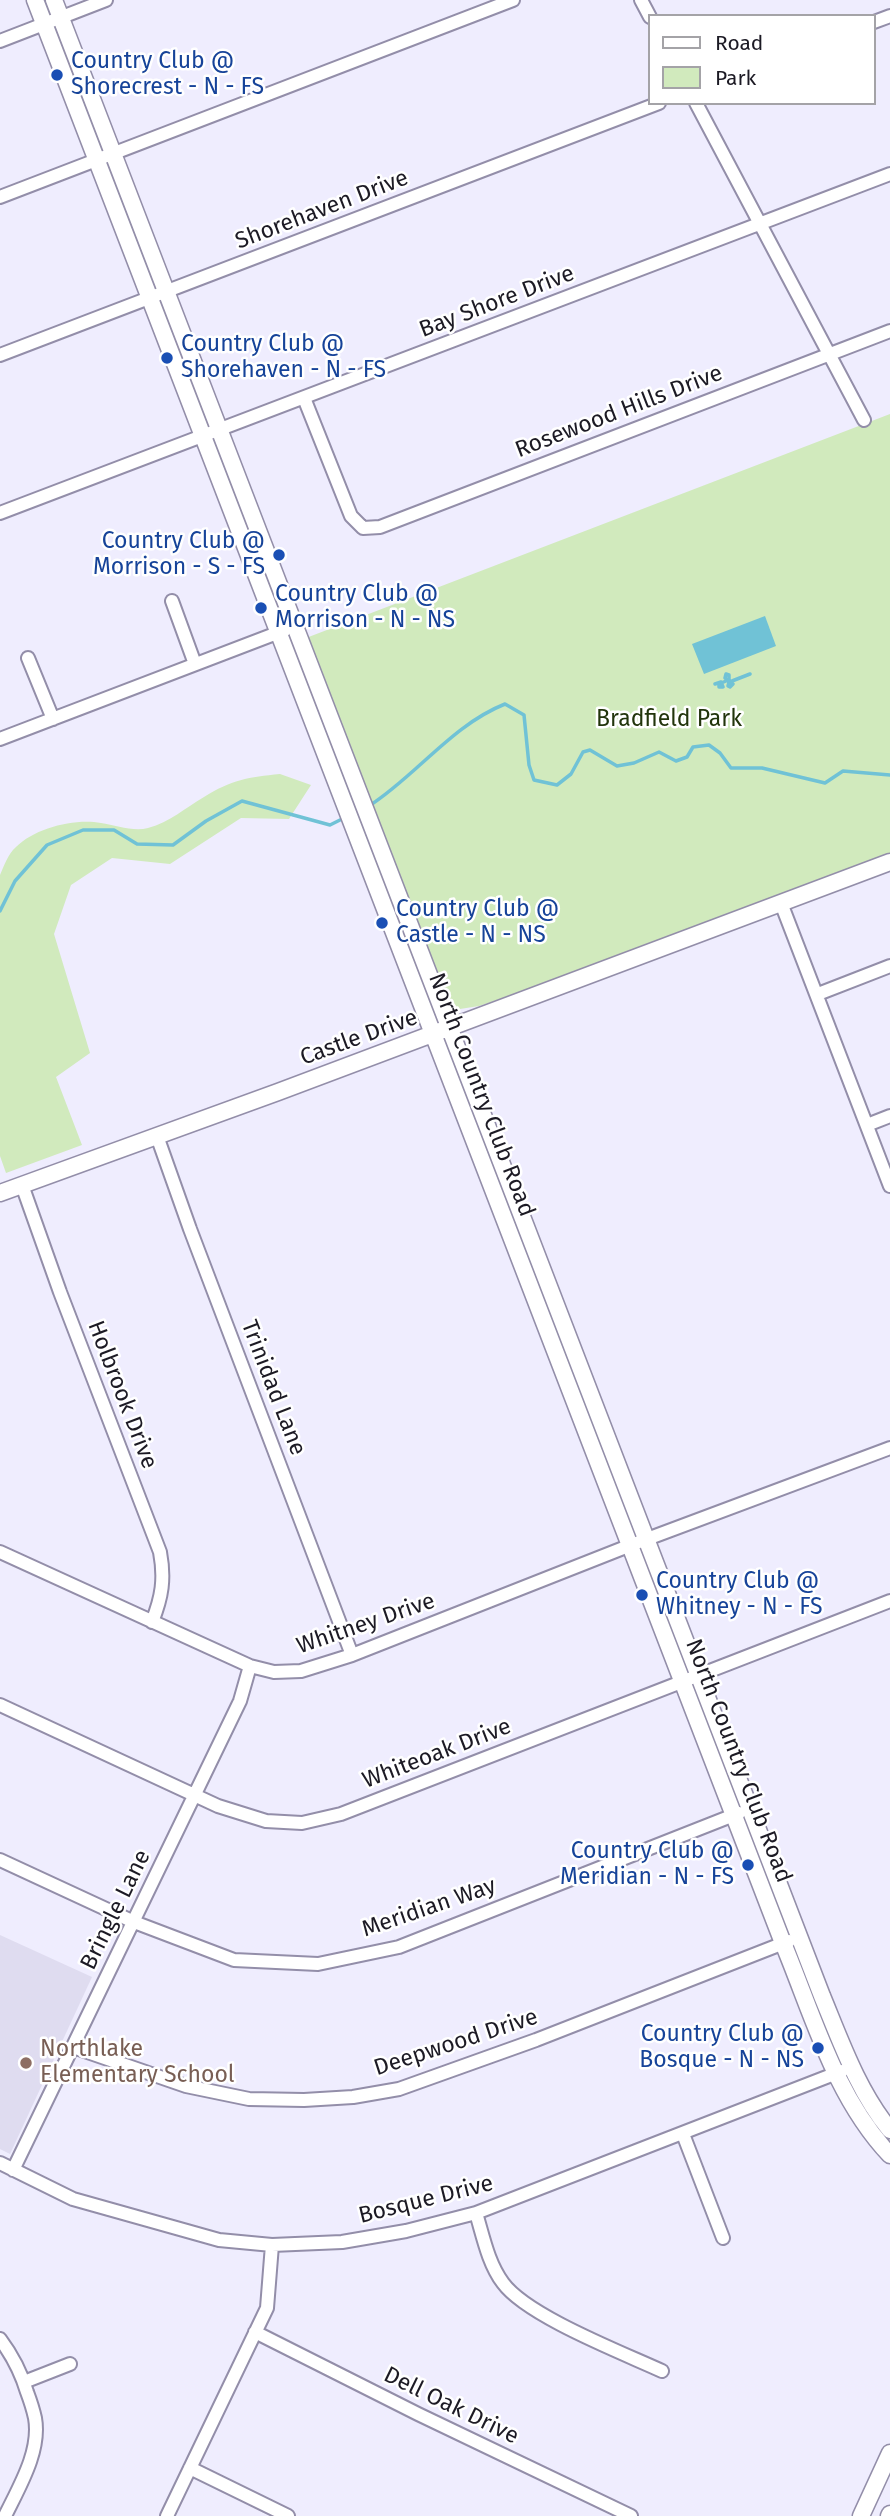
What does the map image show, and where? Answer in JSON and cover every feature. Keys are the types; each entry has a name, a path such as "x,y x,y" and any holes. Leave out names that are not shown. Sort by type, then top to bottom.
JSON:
{"main road":[{"name":"North Country Club Road","path":"36,0 166,291 354,778 544,1273 639,1542 691,1678 734,1815 783,1943 836,2074 857,2110 890,2155"},
{"name":"North Country Club Road","path":"54,0 150,297 202,435 528,1279 639,1542"},
{"path":"317,733 334,726"},
{"name":"Castle Drive","path":"0,1193 433,1035 890,862"},
{"path":"528,1279 544,1273"},
{"name":"North Country Club Road","path":"691,1678 751,1808 799,1937 852,2067 890,2130"},
{"path":"861,2516 890,2453"}],"street":[{"path":"0,41 106,0"},
{"path":"0,197 513,0"},
{"name":"Shorehaven Drive","path":"0,355 654,105"},
{"path":"697,105 864,420"},
{"name":"Bay Shore Drive","path":"0,513 890,174"},
{"name":"Rosewood Hills Drive","path":"304,398 351,516 363,528 380,527 890,331"},
{"path":"172,601 195,664"},
{"path":"0,739 295,626"},
{"path":"28,658 53,719"},
{"path":"781,903 890,1186"},
{"path":"818,994 890,966"},
{"path":"867,1125 890,1116"},
{"name":"Trinidad Lane","path":"157,1136 352,1655"},
{"name":"Holbrook Drive","path":"22,1185 160,1552 163,1587 152,1622"},
{"name":"Whitney Drive","path":"0,1552 250,1666 274,1672 302,1671 352,1655 639,1542 890,1448"},
{"name":"Whiteoak Drive","path":"0,1705 194,1796 266,1821 315,1821 341,1814 890,1601"},
{"name":"Bringle Lane","path":"13,2170 240,1701 250,1666"},
{"name":"Meridian Way","path":"0,1860 134,1922 234,1960 318,1964 399,1947 751,1808"},
{"name":"Deepwood Drive","path":"73,2048 186,2086 249,2099 353,2097 399,2089 536,2040 799,1937"},
{"name":"Bosque Drive","path":"0,2163 73,2199 219,2240 272,2245 342,2242 406,2231 477,2213 852,2067"},
{"path":"683,2134 723,2238"},
{"path":"477,2213 491,2259 503,2284 527,2305 662,2371"},
{"path":"167,2516 267,2308 272,2245"},
{"name":"Dell Oak Drive","path":"255,2332 631,2516"},
{"path":"0,2339 11,2354 24,2382 36,2420 34,2443 25,2475 5,2516"},
{"path":"24,2382 69,2364"},
{"path":"190,2468 288,2516"}],"shaded area":[{"name":"Northlake Elementary School","path":"0,1935 92,1977 10,2154 0,2149"}],"green space":[{"name":"Bradfield Park","path":"890,414 890,856 569,976 479,1006 460,1009 449,1006 306,638"},
{"path":"280,774 311,785 289,819 241,818 170,864 112,858 71,885 54,934 90,1053 56,1077 82,1145 6,1173 0,1156 0,875 6,860 24,840 56,826 91,822 130,829 148,828 232,783"}],"water":[{"path":"765,616 776,646 704,674 692,644"}],"waterway":[{"path":"719,684 726,681 727,680 729,679 726,674 725,678 727,680 728,680 730,682 733,684 730,687 729,682 732,681 750,674"},
{"path":"715,684 721,682 723,687 719,687 719,684"},
{"path":"369,806 468,725 505,704 524,715 529,765 534,780 557,785 571,774 583,752 590,750 617,766 634,763 659,752 676,761 687,757 693,747 709,745 720,753 731,768 762,768 825,783 843,771 890,775"},
{"path":"0,911 15,881 47,845 83,830 114,830 137,844 173,845 206,821 242,801 330,825 346,817"}],"place":[{"name":"Country Club @ Shorecrest - N - FS","path":"57,75"},
{"name":"Country Club @ Shorehaven - N - FS","path":"167,358"},
{"name":"Country Club @ Morrison - S - FS","path":"279,555"},
{"name":"Country Club @ Morrison - N - NS","path":"261,608"},
{"name":"Country Club @ Castle - N - NS","path":"382,923"},
{"name":"Country Club @ Whitney - N - FS","path":"642,1595"},
{"name":"Country Club @ Meridian - N - FS","path":"748,1865"},
{"name":"Country Club @ Bosque - N - NS","path":"818,2048"},
{"name":"Northlake Elementary School","path":"26,2063"}]}
